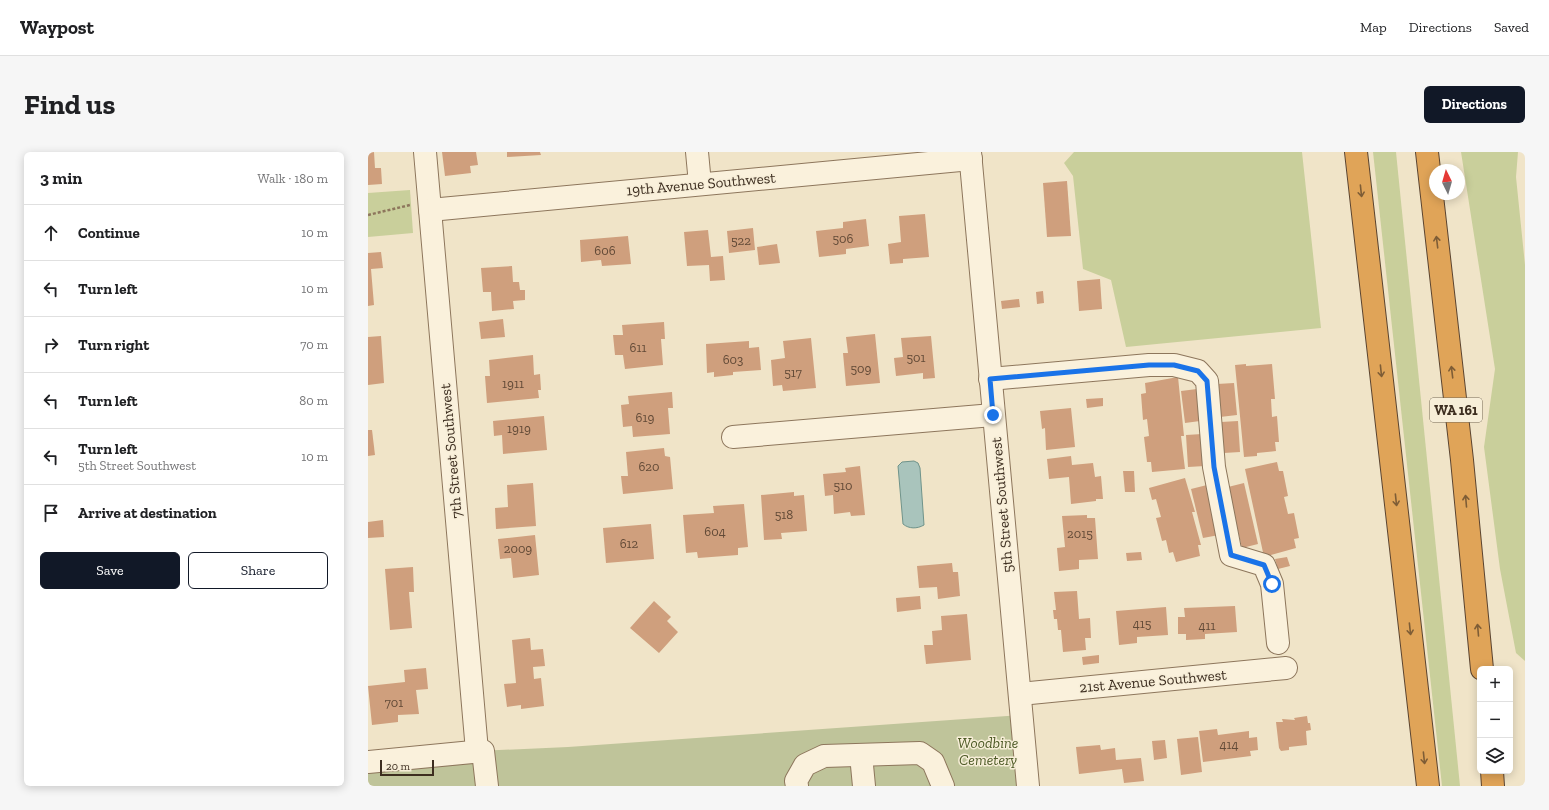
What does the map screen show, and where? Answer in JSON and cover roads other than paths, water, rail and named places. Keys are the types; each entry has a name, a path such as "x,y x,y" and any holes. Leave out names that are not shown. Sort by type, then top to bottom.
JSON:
{"highway":[{"path":"1356,152 1428,786"},
{"name":"WA 161","path":"1427,152 1462,460 1482,666"},
{"path":"1492,774 1493,786"}],"street":[{"name":"7th Street Southwest","path":"425,152 480,751 487,786"},
{"path":"697,152 700,184"},
{"name":"19th Avenue Southwest","path":"430,210 971,156"},
{"name":"5th Street Southwest","path":"971,156 993,415 1028,786"},
{"path":"990,379 1149,365 1174,365 1198,371 1207,381 1214,467 1231,555 1264,565 1272,584 1278,643"},
{"path":"733,437 993,415"},
{"name":"21st Avenue Southwest","path":"1020,694 1286,668"},
{"path":"368,762 480,751"},
{"path":"797,786 796,781 805,765 824,756 920,753 933,762 943,786"},
{"path":"861,755 864,786"}],"water":[{"path":"914,461 918,463 920,468 924,525 913,528 903,524 898,466 902,462"}],"park label":[{"name":"Woodbine Cemetery","path":"988,752"}]}
